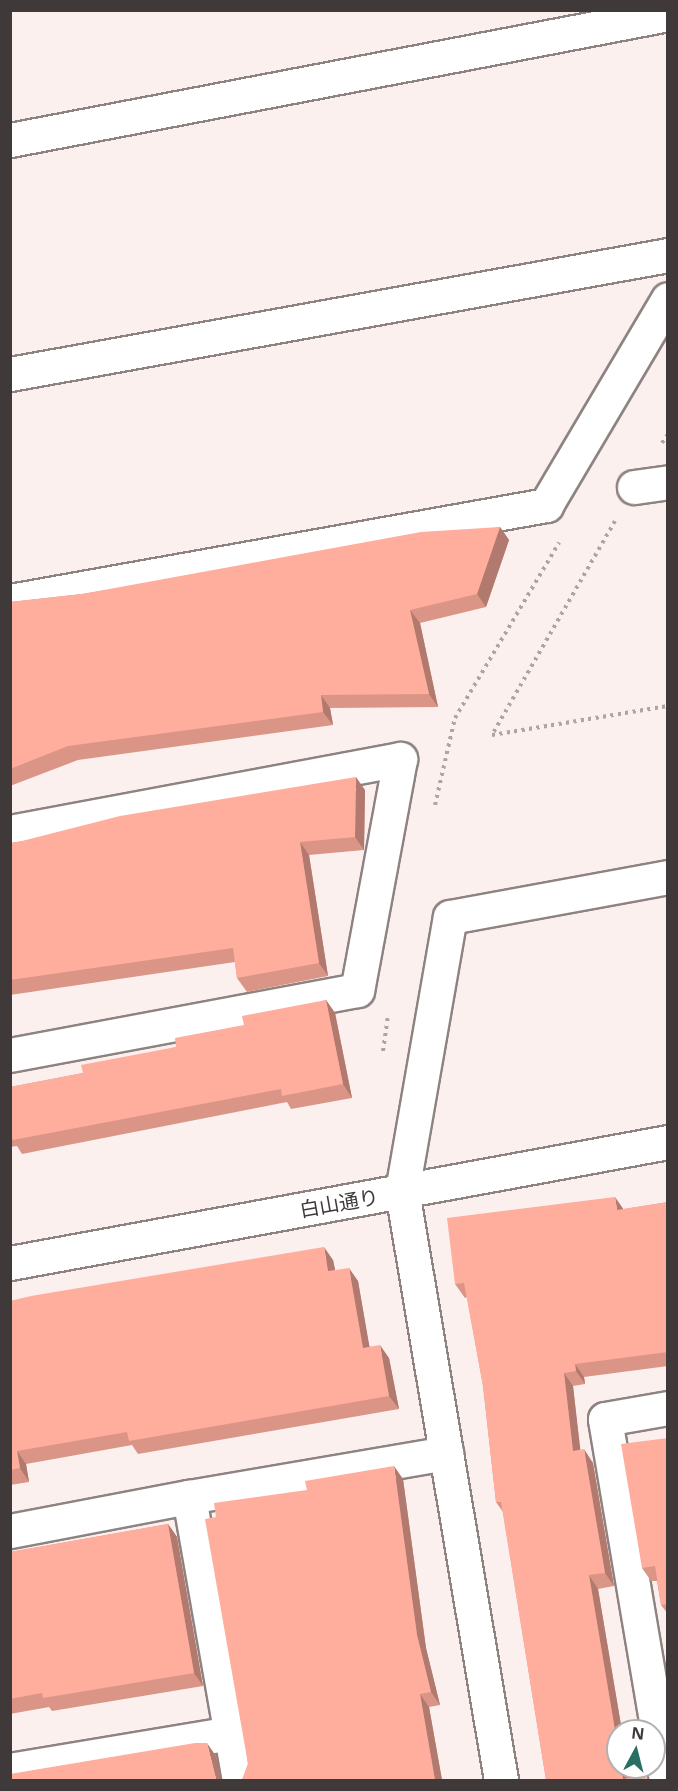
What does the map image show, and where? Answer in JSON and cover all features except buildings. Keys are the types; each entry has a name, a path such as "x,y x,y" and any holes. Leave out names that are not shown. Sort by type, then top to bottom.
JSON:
{"street":[{"path":"10,140 668,14"},
{"path":"10,374 668,255"},
{"path":"10,601 546,505 668,299"},
{"path":"634,487 668,482"},
{"path":"10,832 400,759 357,990 10,1055"},
{"path":"501,1780 402,1191 450,917 668,877"},
{"name":"白山通り","path":"10,1263 668,1142"},
{"path":"666,1780 656,1652 605,1419 668,1408"},
{"path":"10,1531 189,1497 446,1453"},
{"path":"189,1497 239,1780"},
{"path":"10,1770 230,1733"}],"path":[{"path":"668,434 634,487 492,735 668,706"},
{"path":"434,810 455,718 564,534"},
{"path":"385,1064 382,1041 390,1006"}]}
